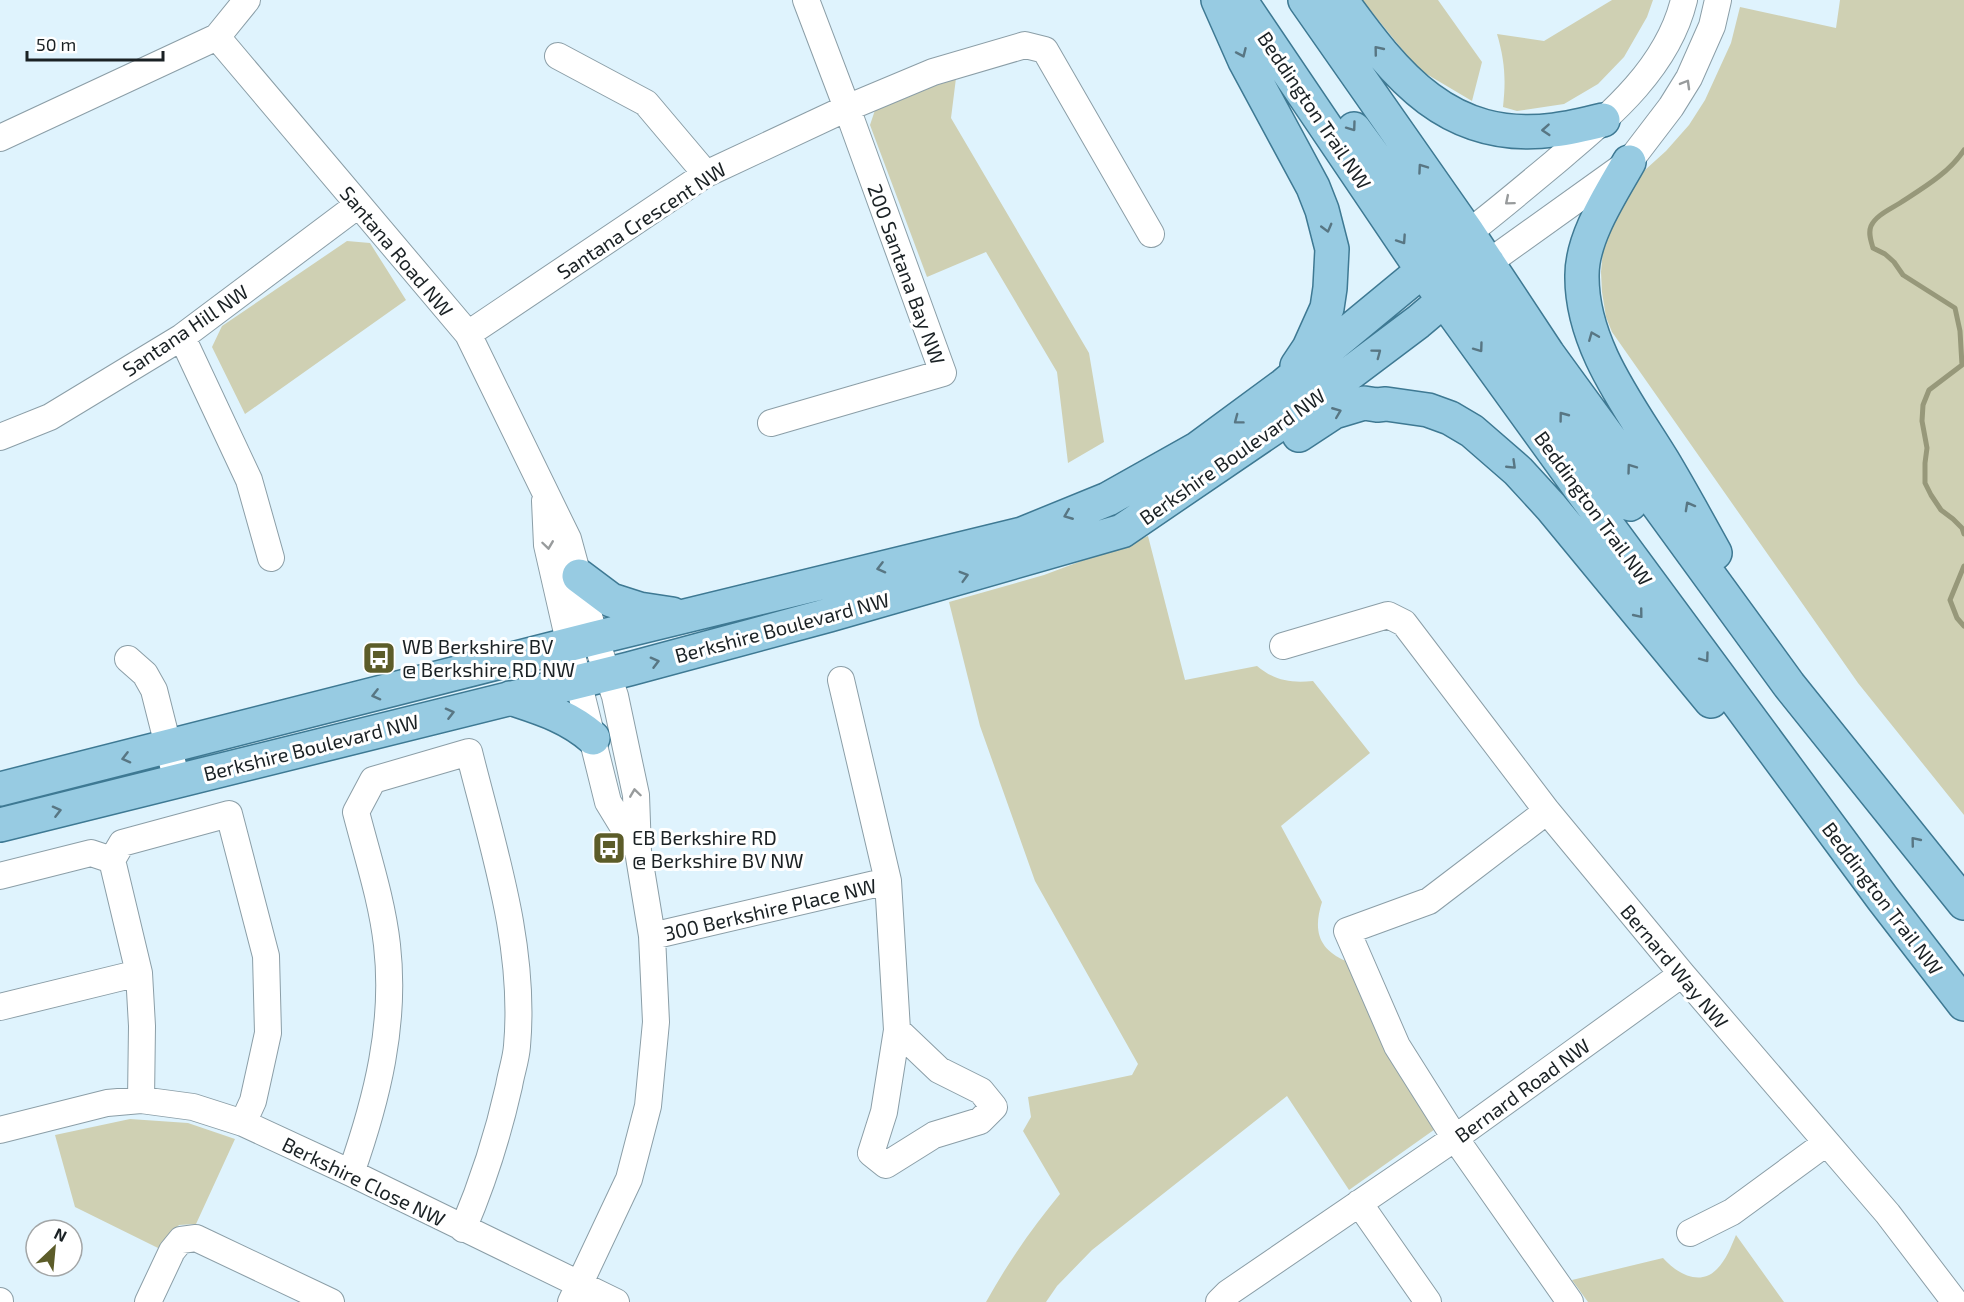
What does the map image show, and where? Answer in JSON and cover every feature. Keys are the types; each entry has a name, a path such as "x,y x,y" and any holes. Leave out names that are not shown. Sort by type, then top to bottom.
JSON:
{"main road":[{"path":"1305,0 1445,252 1454,293 1683,574 1789,685"},
{"path":"1341,0 1392,66 1429,99 1467,121 1501,129 1535,131 1553,130 1603,120"},
{"path":"1234,2 1245,61 1313,187 1322,210 1332,249 1327,308 1309,348 1284,384"},
{"name":"Beddington Trail NW","path":"1234,2 1445,252"},
{"path":"1629,162 1600,195 1582,274 1586,319 1618,388 1665,464 1789,685"},
{"path":"1445,252 1488,263 1548,354 1789,685 1954,887 1964,903"},
{"name":"Berkshire Boulevard NW","path":"0,789 1022,534 1108,499 1214,437 1284,384 1445,252"},
{"name":"Berkshire Boulevard NW","path":"0,825 593,677 829,615 1122,531 1313,400 1454,293 1488,263"},
{"name":"Beddington Trail NW","path":"1454,293 1575,482 1815,808 1964,1004"},
{"path":"1122,531 1178,514 1334,412 1364,403 1386,404 1428,410 1449,418 1481,437 1518,471 1551,507 1713,704 1815,808"},
{"path":"579,576 611,600 639,609 686,616"},
{"path":"510,698 553,712 580,727 592,738"}],"street":[{"path":"0,138 217,37 247,0"},
{"path":"806,0 847,108"},
{"path":"1445,252 1561,157 1630,95 1672,36 1684,0"},
{"path":"1629,162 1671,107 1689,78 1712,26 1718,0"},
{"name":"Santana Road NW","path":"217,37 468,334 568,539 579,576 583,642"},
{"name":"Santana Crescent NW","path":"468,334 706,174 847,108 933,72 1025,45 1044,50 1151,234"},
{"path":"558,56 646,103 706,174"},
{"name":"200 Santana Bay NW","path":"771,423 943,373 847,108"},
{"path":"1488,263 1600,195 1575,165 1561,157"},
{"name":"Santana Hill NW","path":"0,437 50,417 182,336 358,205"},
{"path":"182,336 249,480 271,558"},
{"name":"Santana Road NW","path":"544,487 547,545 583,642"},
{"name":"Bernard Way NW","path":"1283,646 1388,615 1404,623 1547,811 1682,974 1888,1214 1955,1302"},
{"path":"583,642 593,677 592,738 608,802 638,851"},
{"path":"128,660 145,674 154,690 177,781"},
{"path":"575,1293 629,1179 648,1106 656,1022 652,936 638,851 636,795 615,696 593,677"},
{"name":"300 Berkshire Place NW","path":"841,680 888,881 897,1030 884,1112 871,1153 886,1165 934,1135 980,1121 994,1107 981,1091 939,1070 897,1030"},
{"path":"351,1173 378,1090 390,1004 387,944 356,812 373,780 469,752 508,910 518,990 517,1048 501,1122 480,1188 463,1228"},
{"path":"1547,811 1429,901 1347,931 1397,1046 1455,1138 1570,1302"},
{"path":"141,1100 142,1026 139,973 112,860 122,843 229,814 266,956 268,1033 253,1101 243,1123"},
{"path":"0,876 91,853 112,860"},
{"name":"300 Berkshire Place NW","path":"652,936 888,881"},
{"path":"0,1007 139,973"},
{"name":"Bernard Road NW","path":"1219,1302 1228,1293 1455,1138 1682,974"},
{"name":"Berkshire Close NW","path":"0,1130 107,1104 141,1100 193,1107 243,1123 351,1173 463,1228 575,1293 616,1302"},
{"path":"1690,1233 1731,1212 1826,1143"},
{"path":"1359,1203 1428,1302"},
{"path":"148,1302 172,1251 182,1240 196,1238 332,1302"}],"green space":[{"path":"1362,0 1438,0 1482,62 1472,101 1418,69"},
{"path":"1612,0 1653,0 1647,17 1624,57 1598,84 1564,104 1517,111 1503,107 1504,70 1497,34 1544,41"},
{"path":"1840,0 1964,0 1964,815 1858,683 1612,332 1606,317 1602,292 1603,250 1625,188 1666,151 1689,125 1705,100 1731,43 1740,7 1836,28"},
{"path":"956,78 951,118 1089,353 1104,442 1068,463 1057,372 986,252 927,277 870,125 877,104"},
{"path":"347,241 370,243 406,300 245,414 212,347 222,326"},
{"path":"1148,536 1185,680 1257,666 1270,675 1284,680 1313,681 1370,753 1281,826 1322,902 1318,921 1320,938 1329,951 1346,961 1393,1059 1438,1127 1349,1190 1287,1096 1092,1250 1057,1286 1046,1302 986,1302 1020,1246 1060,1194 1023,1131 1031,1117 1028,1097 1132,1075 1138,1064 1035,881 980,726 949,602 1044,575"},
{"path":"130,1119 188,1123 235,1139 196,1224 179,1225 158,1248 75,1207 55,1135"},
{"path":"1736,1235 1784,1302 1588,1302 1572,1280 1663,1258 1681,1273 1703,1277 1717,1269"}],"waterway":[{"path":"1964,150 1935,180 1880,215 1873,222 1870,231 1873,248 1894,262 1903,275 1955,308 1960,331 1962,365 1929,390 1923,405 1922,421 1927,448 1925,483 1941,510 1962,528 1964,534"},
{"path":"1964,566 1950,600 1957,618 1964,626"}],"place":[{"name":"WB Berkshire BV @ Berkshire RD NW","path":"379,658"},
{"name":"EB Berkshire RD @ Berkshire BV NW","path":"609,848"}]}
